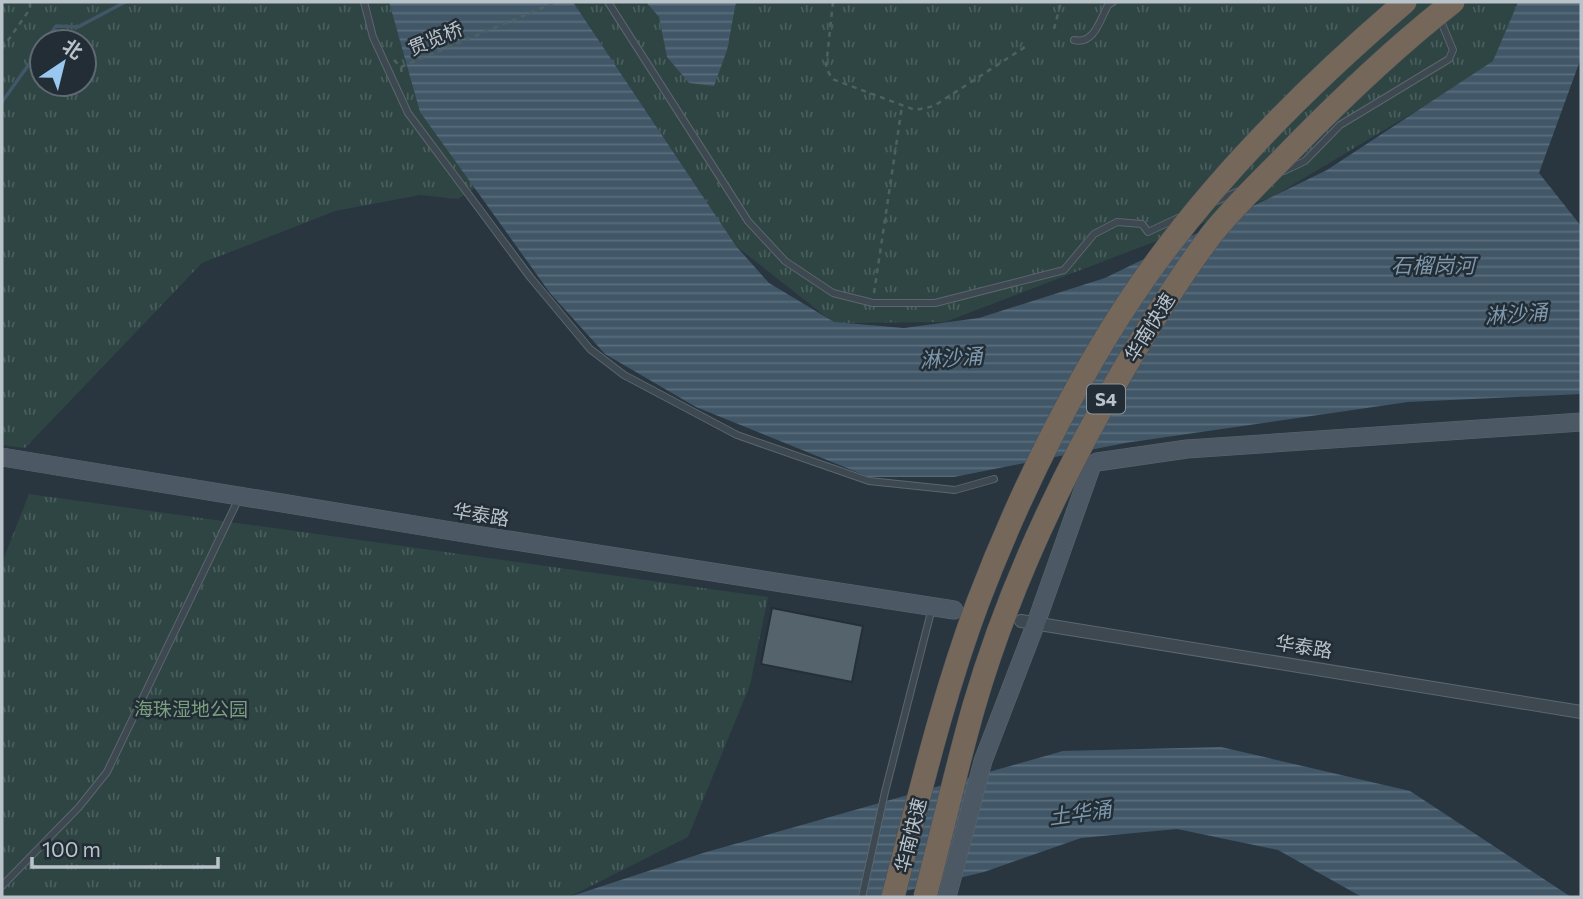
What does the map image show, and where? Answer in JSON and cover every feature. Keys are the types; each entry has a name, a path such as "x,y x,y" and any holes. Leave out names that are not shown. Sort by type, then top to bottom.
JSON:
{"highway":[{"name":"华南快速","path":"893,897 946,695 977,604 1053,435 1086,374 1126,305 1157,260 1207,197 1278,121 1405,2"},
{"name":"华南快速","path":"940,896 974,705 1018,580 1066,475 1132,355 1181,276 1222,223 1374,67 1454,2"}],"street":[{"path":"940,896 1028,622 1092,465 1097,462 1187,449 1581,422"},
{"name":"华泰路","path":"2,457 954,610"},
{"name":"华泰路","path":"1028,622 1581,712"}],"lane":[{"path":"365,2 373,37 408,113 530,277 590,349 624,376 737,435 869,481 956,490 994,480"},
{"path":"608,2 748,221 785,261 833,293 873,303 935,303 1064,270 1094,234 1117,222 1142,224 1148,232 1305,162 1340,125 1449,59 1453,50 1432,2"},
{"path":"1074,40 1082,42 1090,39 1108,5 1113,2"},
{"path":"2,886 79,807 107,772 240,496"},
{"path":"862,897 932,606"}],"path":[{"path":"2,49 30,9 30,2"},
{"name":"贯览桥","path":"401,67 556,2"},
{"path":"833,2 826,67 832,79 915,110 934,106 1026,47"},
{"path":"1054,29 1061,2"},
{"path":"873,303 902,106"}],"green space":[{"path":"2,2 389,2 420,112 475,188 458,199 420,195 335,211 202,263 25,448 2,445"},
{"path":"573,2 1518,2 1494,61 1274,196 945,322 834,323 736,246"},
{"name":"海珠湿地公园","path":"29,494 768,597 750,685 688,837 569,897 2,897 2,563"}],"water":[{"name":"石榴岗河","path":"389,2 573,2 736,246 769,283 834,322 904,328 979,318 1105,278 1327,170 1493,61 1518,2 1581,2 1581,58 1539,173 1581,226 1581,394 1408,402 1125,443 954,477 869,477 696,407 605,354 550,293 420,112"},
{"path":"646,2 736,2 727,50 714,86 689,83 667,57 659,17"},
{"name":"土华涌","path":"1221,747 1410,791 1571,897 1362,897 1278,850 1177,829 1081,838 984,872 881,897 569,897 703,853 1063,751"}],"building":[{"path":"772,608 863,626 852,682 761,664"}],"waterway":[{"path":"55,28 78,27 125,2"},
{"path":"2,102 28,66"}],"water label":[{"name":"淋沙涌","path":"1516,313"},
{"name":"淋沙涌","path":"951,357"}]}
